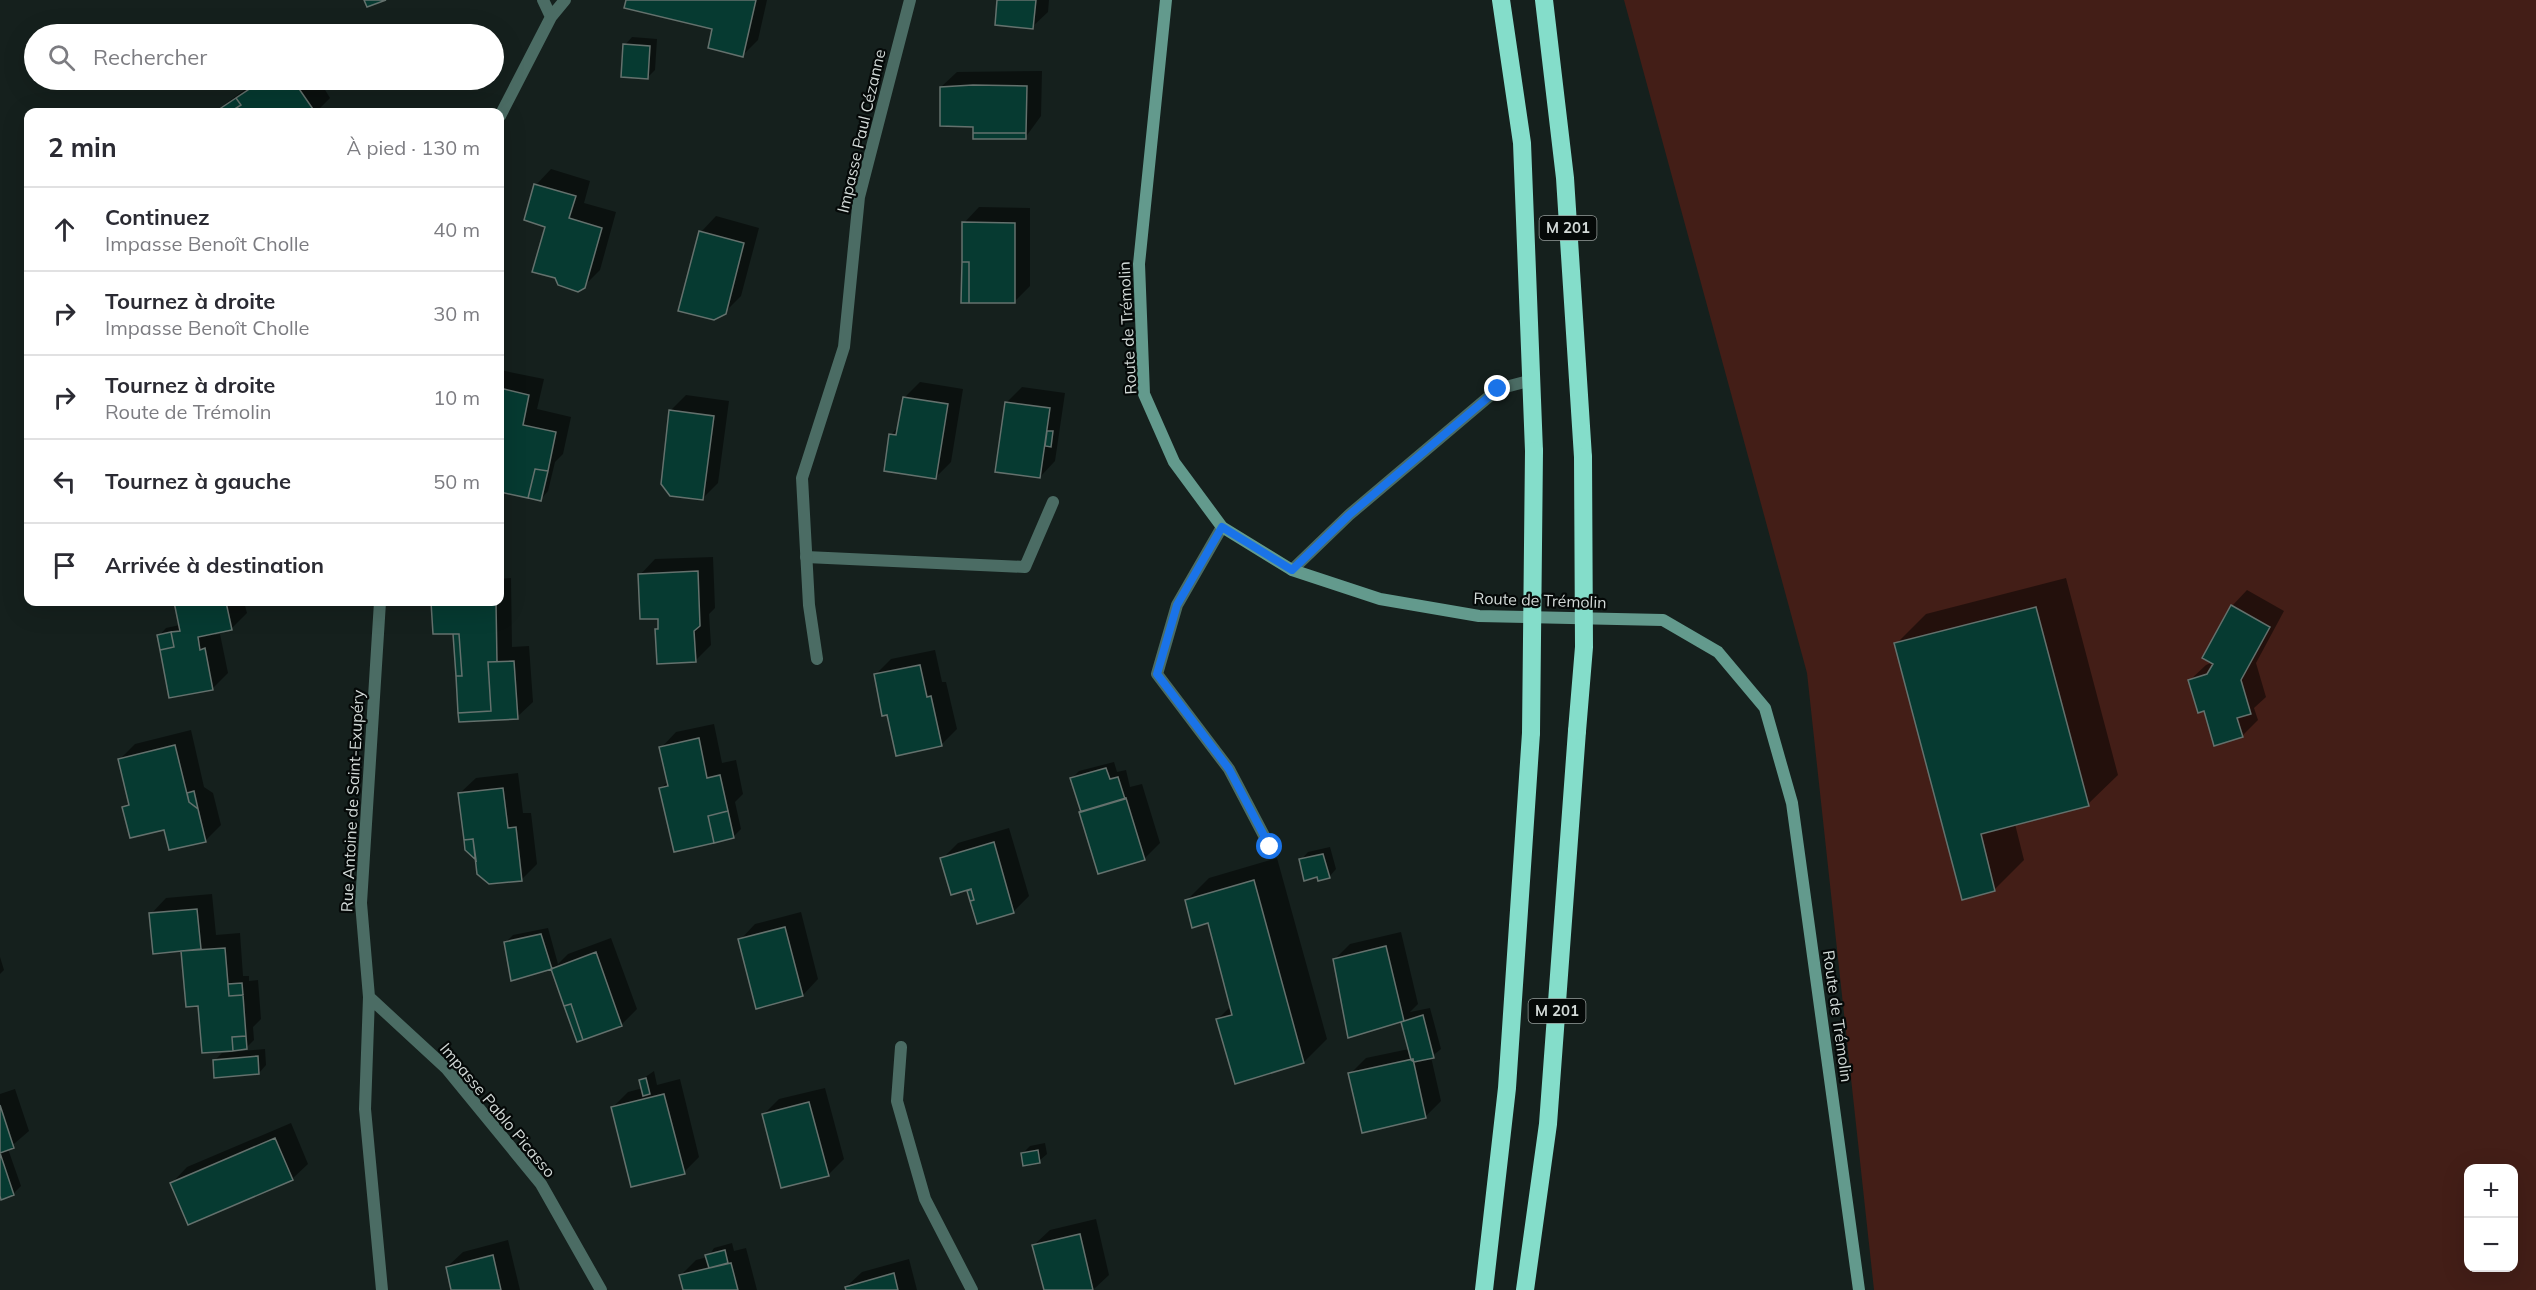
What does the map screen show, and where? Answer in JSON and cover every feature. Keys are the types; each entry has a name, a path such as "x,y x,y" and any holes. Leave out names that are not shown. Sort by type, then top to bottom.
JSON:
{"highway":[{"name":"M 201","path":"1484,1290 1507,1088 1531,733 1534,451 1532,380 1522,144 1501,0"},
{"name":"M 201","path":"1525,1290 1548,1124 1584,647 1583,457 1565,178 1544,0"}],"street":[{"path":"543,0 551,17"},
{"path":"504,108 551,17 565,0"},
{"name":"Impasse Paul Cézanne","path":"817,659 809,605 802,478 844,348 859,197 910,0"},
{"name":"Route de Trémolin","path":"1166,0 1139,264 1144,394 1174,462 1222,527 1292,570 1380,599 1479,616 1663,620 1718,652 1765,708 1792,802 1859,1290"},
{"path":"1292,570 1349,515 1498,389 1532,380"},
{"path":"806,556 1025,567 1053,502"},
{"path":"1222,527 1177,605 1157,674 1229,769 1270,847"},
{"name":"Rue Antoine de Saint-Exupéry","path":"380,606 361,903 369,997 365,1109 382,1290"},
{"name":"Impasse Pablo Picasso","path":"369,997 446,1068 541,1184 601,1290"},
{"path":"901,1047 897,1101 925,1199 972,1290"}],"shaded area":[{"path":"1624,0 2536,0 2536,1290 1874,1290 1807,673"}],"building":[{"path":"364,0 386,0 367,7"},
{"path":"626,0 756,0 743,57 708,48 712,29 624,8"},
{"path":"997,0 1036,0 1033,29 995,25"},
{"path":"623,44 650,46 648,79 621,77"},
{"path":"1027,86 1026,133 973,133 973,127 940,126 940,87"},
{"path":"248,90 300,90 312,108 236,108 241,105 236,98"},
{"path":"236,98 241,105 236,108 221,108"},
{"path":"973,133 1026,133 1026,139 973,139"},
{"path":"534,184 576,196 569,218 602,228 585,288 578,292 558,285 555,278 532,272 545,227 524,220"},
{"path":"962,222 1015,223 1015,303 969,303 969,262 962,262"},
{"path":"699,231 744,243 726,314 714,320 678,311"},
{"path":"962,262 969,262 969,303 961,303"},
{"path":"504,389 529,395 523,425 556,432 548,471 535,469 528,498 504,493"},
{"path":"903,397 948,404 936,479 884,471 889,434 896,435"},
{"path":"1005,402 1050,408 1040,478 995,472"},
{"path":"669,410 714,416 703,500 670,496 661,484"},
{"path":"1047,431 1053,431 1051,447 1045,446"},
{"path":"535,469 548,471 541,501 528,498"},
{"path":"698,571 700,626 694,631 696,662 657,664 655,629 658,629 658,619 640,619 638,574"},
{"path":"2231,605 2270,627 2241,680 2251,714 2237,718 2243,737 2214,746 2204,711 2198,713 2188,680 2207,674 2213,664 2202,658"},
{"path":"175,606 227,606 232,630 198,637 200,650 205,648 213,690 169,698 160,650 174,647 171,632 180,631"},
{"path":"431,606 496,606 497,662 488,662 491,711 458,713 456,676 462,676 459,634 433,634"},
{"path":"2036,607 2089,806 1981,834 1995,891 1962,900 1894,643"},
{"path":"171,632 174,647 160,650 157,635"},
{"path":"453,634 459,634 462,676 456,676"},
{"path":"514,661 518,719 459,722 458,713 491,711 488,662"},
{"path":"920,665 927,697 931,696 942,746 896,756 887,715 882,716 874,674"},
{"path":"699,738 707,778 720,775 728,811 708,816 714,843 674,852 659,788 668,786 659,747"},
{"path":"175,745 189,802 198,809 206,842 169,850 164,830 130,838 122,807 129,805 118,759"},
{"path":"1106,768 1110,779 1118,777 1125,799 1081,812 1070,778"},
{"path":"503,788 508,828 516,827 522,881 489,884 477,874 473,839 464,840 458,793"},
{"path":"194,791 198,809 189,802 187,793"},
{"path":"1126,798 1145,860 1098,874 1079,812"},
{"path":"728,811 734,838 714,843 708,816"},
{"path":"473,839 476,860 465,850 464,840"},
{"path":"994,842 1014,913 977,924 970,901 974,900 971,889 951,895 940,858"},
{"path":"1323,854 1330,878 1318,881 1317,877 1304,881 1299,859"},
{"path":"1254,880 1304,1063 1235,1084 1216,1019 1232,1015 1208,923 1192,928 1185,900"},
{"path":"971,889 974,900 970,901 967,891"},
{"path":"197,909 201,949 153,954 149,913"},
{"path":"785,927 803,996 756,1009 738,939"},
{"path":"541,934 552,969 511,981 504,942"},
{"path":"1386,946 1404,1021 1348,1038 1333,959"},
{"path":"225,948 229,996 243,995 246,1036 232,1037 233,1051 202,1053 198,1006 186,1007 181,951"},
{"path":"596,952 622,1026 583,1040 571,1004 564,1006 551,969"},
{"path":"242,983 243,995 229,996 228,984"},
{"path":"571,1004 583,1040 577,1042 564,1006"},
{"path":"1423,1015 1434,1058 1414,1062 1411,1060 1401,1022"},
{"path":"246,1036 247,1049 233,1051 232,1037"},
{"path":"258,1056 259,1074 214,1078 213,1060"},
{"path":"1413,1059 1426,1118 1362,1133 1348,1073"},
{"path":"646,1078 650,1094 643,1096 639,1080"},
{"path":"664,1094 685,1174 631,1187 611,1107"},
{"path":"809,1102 829,1176 781,1188 762,1114"},
{"path":"0,1105 14,1148 0,1153"},
{"path":"275,1138 293,1180 188,1225 170,1183"},
{"path":"1038,1150 1040,1163 1023,1166 1021,1153"},
{"path":"0,1153 14,1195 1,1200 0,1196"},
{"path":"1080,1234 1093,1290 1044,1290 1032,1245"},
{"path":"725,1250 728,1263 709,1268 705,1255"},
{"path":"493,1255 501,1290 451,1290 446,1267"},
{"path":"731,1263 738,1290 683,1290 679,1275"},
{"path":"894,1273 898,1290 846,1290 845,1287"}],"route":[{"path":"1270,847 1229,769 1157,674 1177,605 1222,527 1292,570 1349,515 1498,389"}]}
